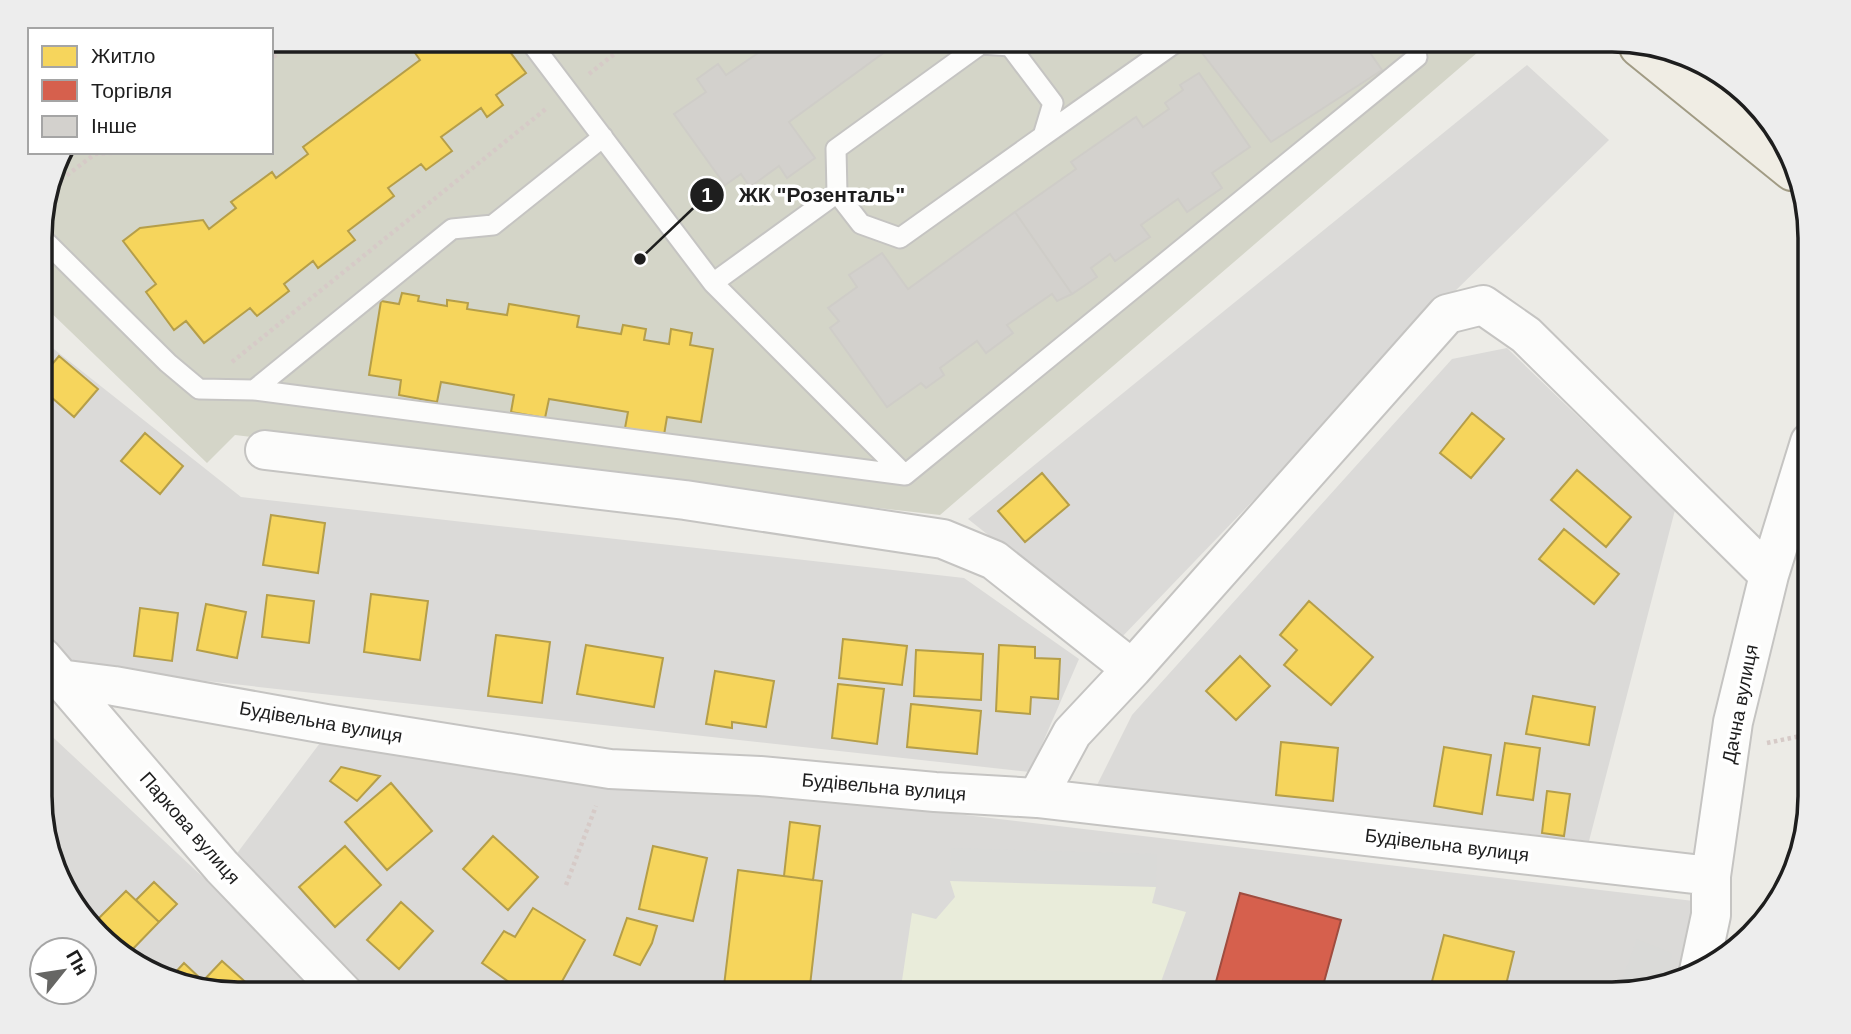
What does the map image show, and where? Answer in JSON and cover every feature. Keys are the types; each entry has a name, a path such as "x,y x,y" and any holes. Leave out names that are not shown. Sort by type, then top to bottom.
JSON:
{"main road":[{"path":"1651,57 1782,163"}],"street":[{"path":"1037,798 1072,733 1447,314 1483,305 1526,335 1769,575"},
{"path":"265,450 685,500 943,539 994,560 1132,669"},
{"name":"Дачна вулиця","path":"1702,959 1711,915 1711,876 1733,722 1769,575 1798,481"},
{"name":"Будівельна вулиця","path":"52,668 114,685 326,724 610,769 760,776 1037,798 1711,876"},
{"name":"Паркова вулиця","path":"52,669 222,867 332,982"}],"lane":[{"path":"538,52 713,283 905,475"},
{"path":"970,52 836,149 837,193 861,223 900,238 1162,52"},
{"path":"1015,52 1053,103 1043,136"},
{"path":"52,248 168,363 199,389 254,390 905,475 1417,57"},
{"path":"254,390 452,229 492,225 603,137"},
{"path":"713,283 837,193"}],"path":[{"path":"199,389 617,52"},
{"path":"62,178 93,154"},
{"path":"566,886 610,769"}],"shaded area":[{"path":"273,52 1478,52 940,515 235,435 207,463 52,314 54,214 62,179 73,154 273,154"},
{"path":"1527,65 1609,140 1447,299 1120,639 968,519"},
{"path":"52,348 241,497 964,578 1079,659 1030,772 52,664"},
{"path":"1507,348 1675,510 1589,841 1097,785 1132,715 1452,359"},
{"path":"52,736 315,982 238,982 190,975 145,957 107,927 77,889 59,844 52,796"},
{"path":"323,739 1702,902 1687,966 1661,975 1625,981 344,982 226,868"},
{"path":"951,848 1157,854 1156,887 950,881"},
{"path":"1637,939 1672,953 1670,972 1621,981"}],"green space":[{"path":"950,881 1156,887 1152,903 1186,912 1161,981 902,982 912,913 936,919 955,897"}],"building: Житло":[{"path":"414,52 510,52 526,73 496,95 503,105 487,117 481,108 441,137 452,151 426,170 421,164 388,188 394,196 348,231 355,240 318,268 313,261 284,284 289,291 257,316 250,308 204,343 186,321 174,330 146,292 156,284 123,241 140,228 203,220 209,229 236,208 231,202 272,172 276,178 308,154 303,147 420,60"},
{"path":"402,293 419,296 418,301 447,306 447,300 468,303 467,309 507,315 509,304 579,316 577,327 621,334 623,325 646,329 644,340 669,344 671,329 692,333 690,345 713,349 701,422 667,417 664,435 625,428 628,412 549,399 545,418 511,412 514,395 441,382 437,402 399,395 401,380 369,375 381,301 399,304"},
{"path":"59,356 98,389 74,417 52,398 52,364"},
{"path":"1472,413 1504,439 1471,478 1440,453"},
{"path":"145,433 183,466 160,494 121,461"},
{"path":"1577,470 1631,517 1606,547 1551,500"},
{"path":"1042,473 1069,505 1025,542 998,511"},
{"path":"271,515 325,523 318,573 263,565"},
{"path":"1564,529 1619,574 1594,604 1539,559"},
{"path":"371,594 428,601 420,660 364,652"},
{"path":"267,595 314,601 309,643 262,637"},
{"path":"1309,601 1373,657 1331,705 1284,665 1297,650 1280,635"},
{"path":"206,604 246,612 237,658 197,650"},
{"path":"140,608 178,613 172,661 134,656"},
{"path":"496,635 550,642 542,703 488,696"},
{"path":"843,639 907,646 902,685 839,678"},
{"path":"586,645 663,658 654,707 577,694"},
{"path":"999,645 1035,647 1035,658 1060,659 1058,699 1031,697 1030,714 996,711"},
{"path":"916,650 983,654 981,700 914,696"},
{"path":"1240,656 1270,686 1236,720 1206,691"},
{"path":"715,671 774,681 766,727 732,722 732,728 706,724"},
{"path":"838,684 884,689 877,744 832,738"},
{"path":"1533,696 1595,707 1589,745 1526,734"},
{"path":"911,704 981,711 977,754 907,747"},
{"path":"1281,742 1338,748 1333,801 1276,795"},
{"path":"1505,743 1540,748 1533,800 1497,795"},
{"path":"1444,747 1491,755 1482,814 1434,806"},
{"path":"341,767 380,776 357,801 330,781"},
{"path":"391,783 432,831 387,870 345,822"},
{"path":"1547,791 1570,794 1564,836 1542,833"},
{"path":"790,822 820,826 813,880 784,876"},
{"path":"493,836 538,877 508,910 463,869"},
{"path":"345,846 381,885 335,927 299,887"},
{"path":"653,846 707,858 693,921 639,909"},
{"path":"738,870 822,881 810,982 724,982"},
{"path":"154,882 177,904 159,922 136,900"},
{"path":"126,891 159,922 133,949 99,918"},
{"path":"401,902 433,931 399,969 367,940"},
{"path":"533,908 585,940 562,982 509,982 482,963 504,931 515,937"},
{"path":"627,918 657,926 652,943 640,965 614,955"},
{"path":"1444,935 1514,952 1507,981 1432,981"},
{"path":"222,961 245,982 214,980 206,978"},
{"path":"184,963 199,977 190,975 177,971"}],"building: Торгівля":[{"path":"1240,893 1341,920 1324,981 1216,981"}],"building: Інше":[{"path":"885,52 789,122 815,158 787,178 779,166 750,187 741,174 725,185 674,114 706,92 697,79 718,64 726,75 758,53"},
{"path":"1201,52 1369,52 1382,70 1271,142"},
{"path":"1199,73 1250,147 1212,173 1222,188 1187,212 1178,199 1141,225 1150,237 1115,261 1110,254 1091,268 1097,277 1072,294 1015,212 1076,169 1071,162 1136,117 1143,127 1169,109 1165,103 1183,90 1180,85"},
{"path":"1015,212 1072,294 1057,301 1052,294 1007,325 1013,333 986,353 977,341 940,368 944,375 926,388 921,383 887,407 830,328 839,321 828,308 857,287 849,275 882,253 908,289"}],"place":[{"name":"ЖК \"Розенталь\"","path":"640,259"}]}
